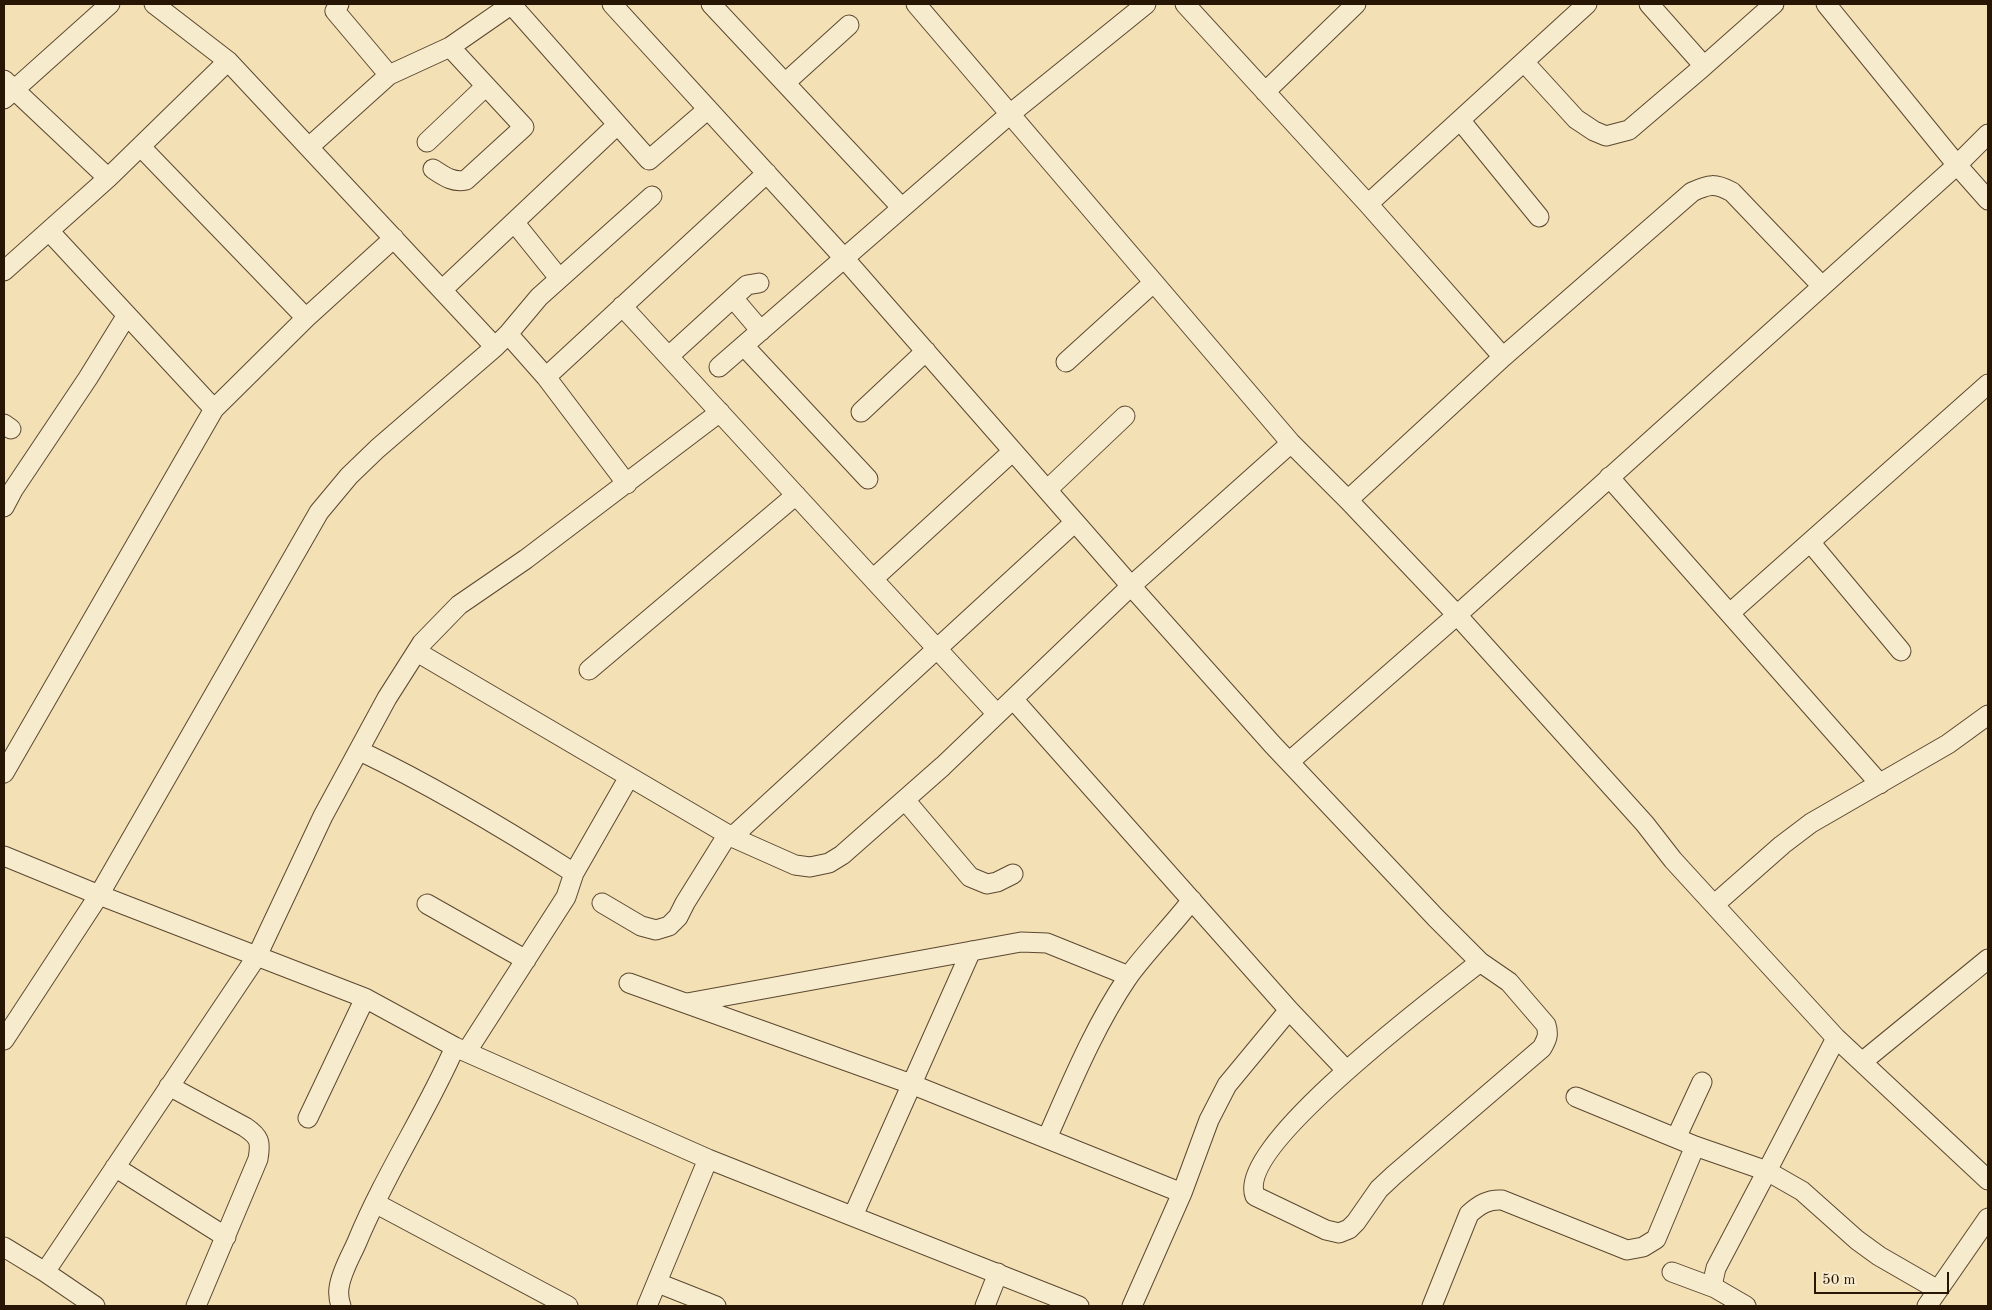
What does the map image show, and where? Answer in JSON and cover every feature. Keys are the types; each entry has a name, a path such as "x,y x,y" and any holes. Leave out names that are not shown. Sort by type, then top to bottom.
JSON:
{"street":[{"path":"108,178 7,89 110,4"},
{"path":"154,4 228,61 442,290 546,377 627,484"},
{"path":"309,147 389,75 450,47 511,4 616,125 649,160 708,109"},
{"path":"612,4 844,258 1130,586 1289,762 1436,918 1480,962 1509,982 1546,1025 1548,1038 1542,1048 1476,1103 1379,1189 1349,1229 1339,1232 1326,1230 1268,1204 1255,1196 1253,1183 1276,1142 1305,1110 1346,1070 1480,962"},
{"path":"916,4 1291,443 1457,615 1645,824 1673,860 1836,1038 1988,1180"},
{"path":"719,368 1010,114 1146,4"},
{"path":"1185,4 1368,204 1503,357"},
{"path":"1265,92 1356,4"},
{"path":"1368,204 1587,4"},
{"path":"1649,4 1704,66"},
{"path":"1524,62 1576,119 1594,131 1606,136 1629,130 1774,4"},
{"path":"1826,4 1956,165 1988,200"},
{"path":"714,5 902,208"},
{"path":"334,6 389,75"},
{"path":"785,83 849,25"},
{"path":"433,169 449,179 460,182 466,180 524,127 450,47"},
{"path":"4,271 108,178 228,61"},
{"path":"427,142 486,86"},
{"path":"1460,120 1539,217"},
{"path":"442,290 616,125"},
{"path":"1289,762 1457,615 1988,134"},
{"path":"141,147 306,318"},
{"path":"546,377 767,173"},
{"path":"1348,500 1503,357 1692,192 1705,186 1720,185 1732,192 1821,285"},
{"path":"4,1040 99,895 319,512 349,476 377,449 502,341 539,297 652,196"},
{"path":"514,222 559,278"},
{"path":"49,231 214,409"},
{"path":"4,773 214,409 306,318 394,238"},
{"path":"669,356 747,285 759,283"},
{"path":"1066,362 1153,283"},
{"path":"733,298 761,331"},
{"path":"622,306 935,649 997,714"},
{"path":"4,507 12,490 88,378 126,315"},
{"path":"744,346 868,479"},
{"path":"861,412 926,351"},
{"path":"1730,613 1988,384"},
{"path":"45,1272 257,956 323,816 388,698 422,643 458,605 526,559 720,412"},
{"path":"1047,490 1125,416"},
{"path":"417,652 730,836 795,865 810,867 829,863 842,855 905,800 1130,586 1291,443"},
{"path":"873,579 1012,450"},
{"path":"1610,477 1880,784"},
{"path":"589,670 796,495"},
{"path":"602,904 641,926 656,930 669,926 678,917 730,836 1075,522"},
{"path":"1810,542 1901,651"},
{"path":"1013,699 1289,1010 1346,1070"},
{"path":"1714,904 1782,845 1811,823 1948,744 1988,715"},
{"path":"360,751 390,765 530,845 574,874"},
{"path":"341,1306 338,1298 339,1286 374,1203 461,1049 526,960 566,897 574,874 629,777"},
{"path":"905,800 970,877 987,884 997,882 1013,874"},
{"path":"4,856 99,895 365,998 461,1049 708,1159 1079,1306"},
{"path":"1047,1138 1086,1051 1129,976 1192,900"},
{"path":"427,904 526,960"},
{"path":"686,1003 1021,942 1047,943 1129,976"},
{"path":"853,1216 971,951"},
{"path":"1862,1062 1988,959"},
{"path":"629,983 911,1084 1182,1193"},
{"path":"308,1118 365,998"},
{"path":"1132,1306 1182,1193 1209,1120 1227,1085 1289,1010"},
{"path":"1715,1288 1713,1281 1716,1268 1836,1038"},
{"path":"1676,1138 1702,1082"},
{"path":"170,1086 256,1134 260,1144 258,1159 196,1306"},
{"path":"1576,1097 1695,1146 1767,1171 1802,1191 1857,1240 1879,1256 1938,1290"},
{"path":"1436,1305 1469,1214 1480,1204 1493,1200 1502,1200 1627,1250 1643,1247 1656,1239 1695,1146"},
{"path":"647,1306 708,1159"},
{"path":"115,1167 226,1237"},
{"path":"374,1203 568,1306"},
{"path":"1927,1306 1988,1218"},
{"path":"4,1247 95,1306"},
{"path":"1672,1272 1715,1288 1746,1306"},
{"path":"985,1306 998,1273"},
{"path":"658,1283 716,1306"}]}
